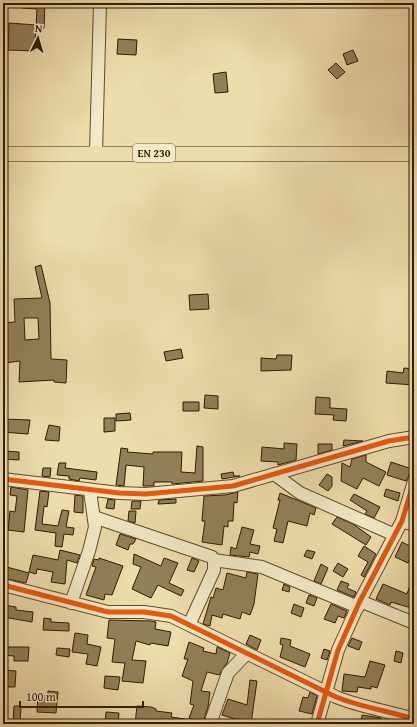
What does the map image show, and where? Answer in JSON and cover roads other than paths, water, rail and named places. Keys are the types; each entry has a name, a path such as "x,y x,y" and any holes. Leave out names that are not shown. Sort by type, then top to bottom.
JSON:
{"main road":[{"name":"EN 230","path":"3,154 414,154"}],"street":[{"path":"96,153 100,3"},
{"path":"3,479 90,490 146,494 233,486 388,441 414,438"},
{"path":"274,474 300,493 395,535"},
{"path":"317,724 325,691 338,650 359,604 402,521 414,481"},
{"path":"71,603 89,551 95,527 90,490"},
{"path":"94,518 178,545 212,557 214,560 262,567 414,623"},
{"path":"402,521 414,525"},
{"path":"189,625 214,570 214,560"},
{"path":"3,586 108,612 156,613 171,616 351,703 384,709 414,719"},
{"path":"210,724 228,673 247,653"}]}
